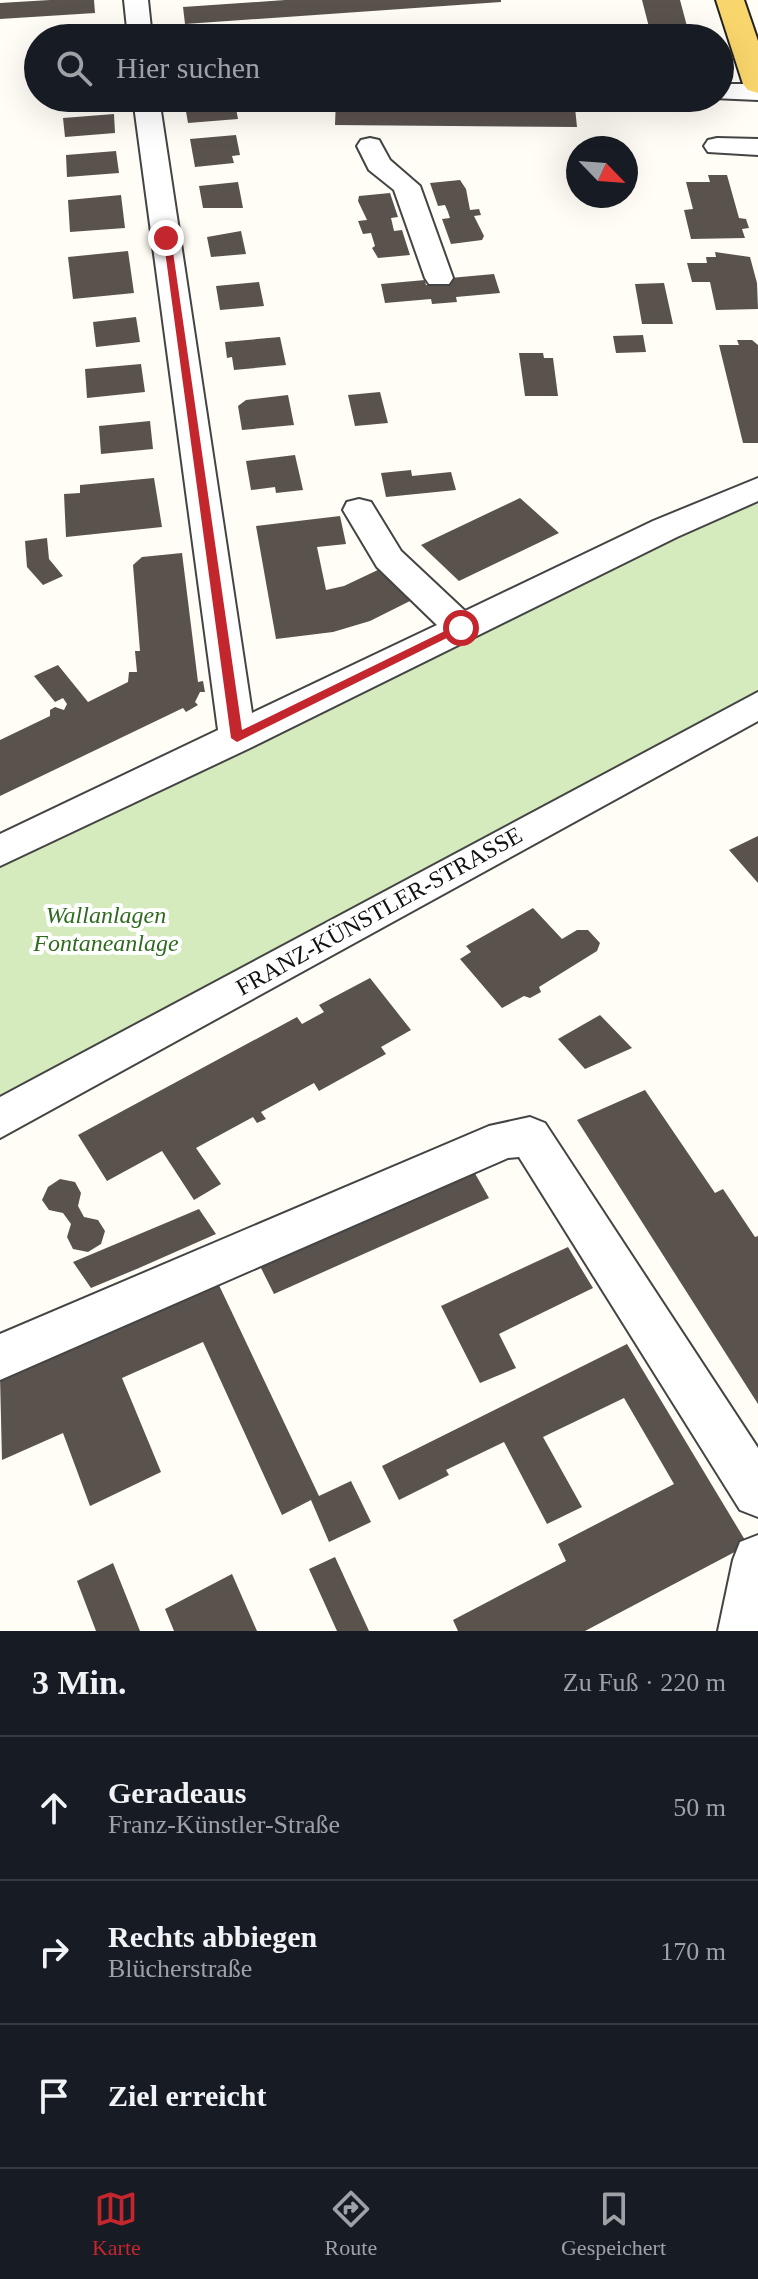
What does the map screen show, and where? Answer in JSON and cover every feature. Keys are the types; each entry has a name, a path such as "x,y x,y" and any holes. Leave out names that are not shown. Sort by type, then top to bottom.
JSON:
{"main road":[{"path":"730,0 749,31 758,84"}],"street":[{"path":"136,0 139,24"},
{"path":"734,92 758,92"},
{"path":"148,112 237,738"},
{"path":"370,146 378,164 406,186 439,278"},
{"path":"717,146 758,147"},
{"path":"0,851 665,529 758,489"},
{"path":"359,510 389,559 461,628"},
{"name":"FRANZ-KÜNSTLER-STRASSE","path":"0,1119 758,705"},
{"path":"0,1357 504,1140 530,1136 758,1492"},
{"path":"744,1631 758,1560"}],"green space":[{"name":"Wallanlagen Fontaneanlage","path":"758,504 758,693 0,1103 0,867 693,524"}],"building":[{"path":"94,0 95,13 0,19 0,3"},
{"path":"285,0 501,2 185,24 183,7"},
{"path":"642,0 680,0 686,24 648,24"},
{"path":"186,112 237,112 238,119 188,123"},
{"path":"335,112 575,112 577,127 335,125"},
{"path":"114,114 115,133 65,137 63,118"},
{"path":"236,135 240,155 232,156 234,163 195,167 190,139"},
{"path":"116,151 119,173 67,177 66,155"},
{"path":"708,175 727,175 739,218 746,219 749,228 742,229 745,238 691,239 684,210 693,209 686,182 710,182"},
{"path":"460,180 466,189 470,210 479,209 481,215 474,216 484,236 482,240 451,244 442,219 450,218 448,212 445,205 438,206 430,183"},
{"path":"238,182 243,208 203,208 199,186"},
{"path":"390,193 398,217 391,218 394,231 402,230 410,255 378,258 372,248 375,246 371,233 363,234 358,221 367,220 358,201 359,196"},
{"path":"121,195 125,228 70,232 68,200"},
{"path":"241,231 246,254 211,257 207,237"},
{"path":"128,251 134,293 73,299 68,257"},
{"path":"715,252 750,257 757,283 758,309 716,310 710,282 692,282 687,263 707,263 706,257 716,257"},
{"path":"494,274 500,293 456,297 457,302 432,304 431,299 385,303 381,284 425,280 426,285 451,283 450,278"},
{"path":"259,282 264,306 220,310 216,286"},
{"path":"664,283 673,324 642,324 635,284"},
{"path":"136,317 140,342 96,347 93,322"},
{"path":"643,335 646,352 616,353 613,336"},
{"path":"280,337 286,365 234,370 232,357 227,358 225,342"},
{"path":"737,340 752,340 758,345 758,443 743,443 719,345 739,345"},
{"path":"519,353 543,353 544,358 553,358 558,396 525,396"},
{"path":"141,364 145,392 87,398 85,369"},
{"path":"380,392 388,423 355,426 348,395"},
{"path":"288,395 294,425 242,430 238,406 246,400"},
{"path":"150,421 153,449 101,454 99,426"},
{"path":"295,455 303,490 276,493 275,487 251,490 246,461"},
{"path":"411,470 412,476 451,472 456,490 386,497 381,473"},
{"path":"154,478 162,527 66,537 64,494 80,493 80,485"},
{"path":"520,498 559,533 459,581 421,545"},
{"path":"340,516 346,544 317,547 326,590 344,586 382,568 412,600 370,621 333,632 276,639 256,526"},
{"path":"47,538 49,559 63,576 43,585 27,567 25,541"},
{"path":"182,553 198,682 203,681 205,692 200,692 195,702 198,705 186,712 183,708 0,796 0,740 50,716 50,710 55,707 64,710 67,704 63,698 55,702 34,676 58,665 88,702 128,682 129,672 137,672 135,651 140,651 133,565 142,557"},
{"path":"758,836 758,883 729,850"},
{"path":"533,908 562,939 577,930 588,930 600,943 597,951 539,987 541,992 530,998 524,996 502,1008 460,959 471,952 466,946"},
{"path":"370,978 411,1030 381,1047 386,1054 319,1091 314,1083 261,1112 266,1119 257,1123 253,1117 196,1148 221,1184 194,1200 162,1151 107,1181 78,1135 297,1017 302,1024 324,1012 319,1005"},
{"path":"600,1015 632,1048 585,1069 558,1039"},
{"path":"645,1090 715,1193 723,1189 755,1237 758,1236 758,1404 577,1120"},
{"path":"473,1170 489,1198 274,1294 259,1264"},
{"path":"60,1179 75,1182 81,1193 78,1206 84,1217 98,1220 105,1231 101,1244 88,1252 73,1249 67,1237 71,1224 63,1213 49,1210 42,1200 48,1187"},
{"path":"199,1209 216,1234 139,1268 91,1288 73,1262"},
{"path":"568,1247 593,1288 499,1334 516,1368 480,1383 441,1306"},
{"path":"217,1281 319,1496 351,1481 371,1522 329,1542 311,1500 282,1515 203,1342 122,1378 161,1472 90,1506 63,1433 2,1460 0,1377"},
{"path":"627,1344 748,1545 585,1631 458,1631 453,1620 566,1561 558,1544 674,1484 624,1398 543,1437 582,1507 547,1524 504,1442 446,1470 449,1475 399,1500 382,1466"},
{"path":"335,1557 369,1631 337,1631 309,1569"},
{"path":"113,1563 140,1631 96,1631 77,1581"},
{"path":"232,1574 257,1631 174,1631 165,1609"}],"route":[{"path":"166,238 237,738 461,628"}]}
